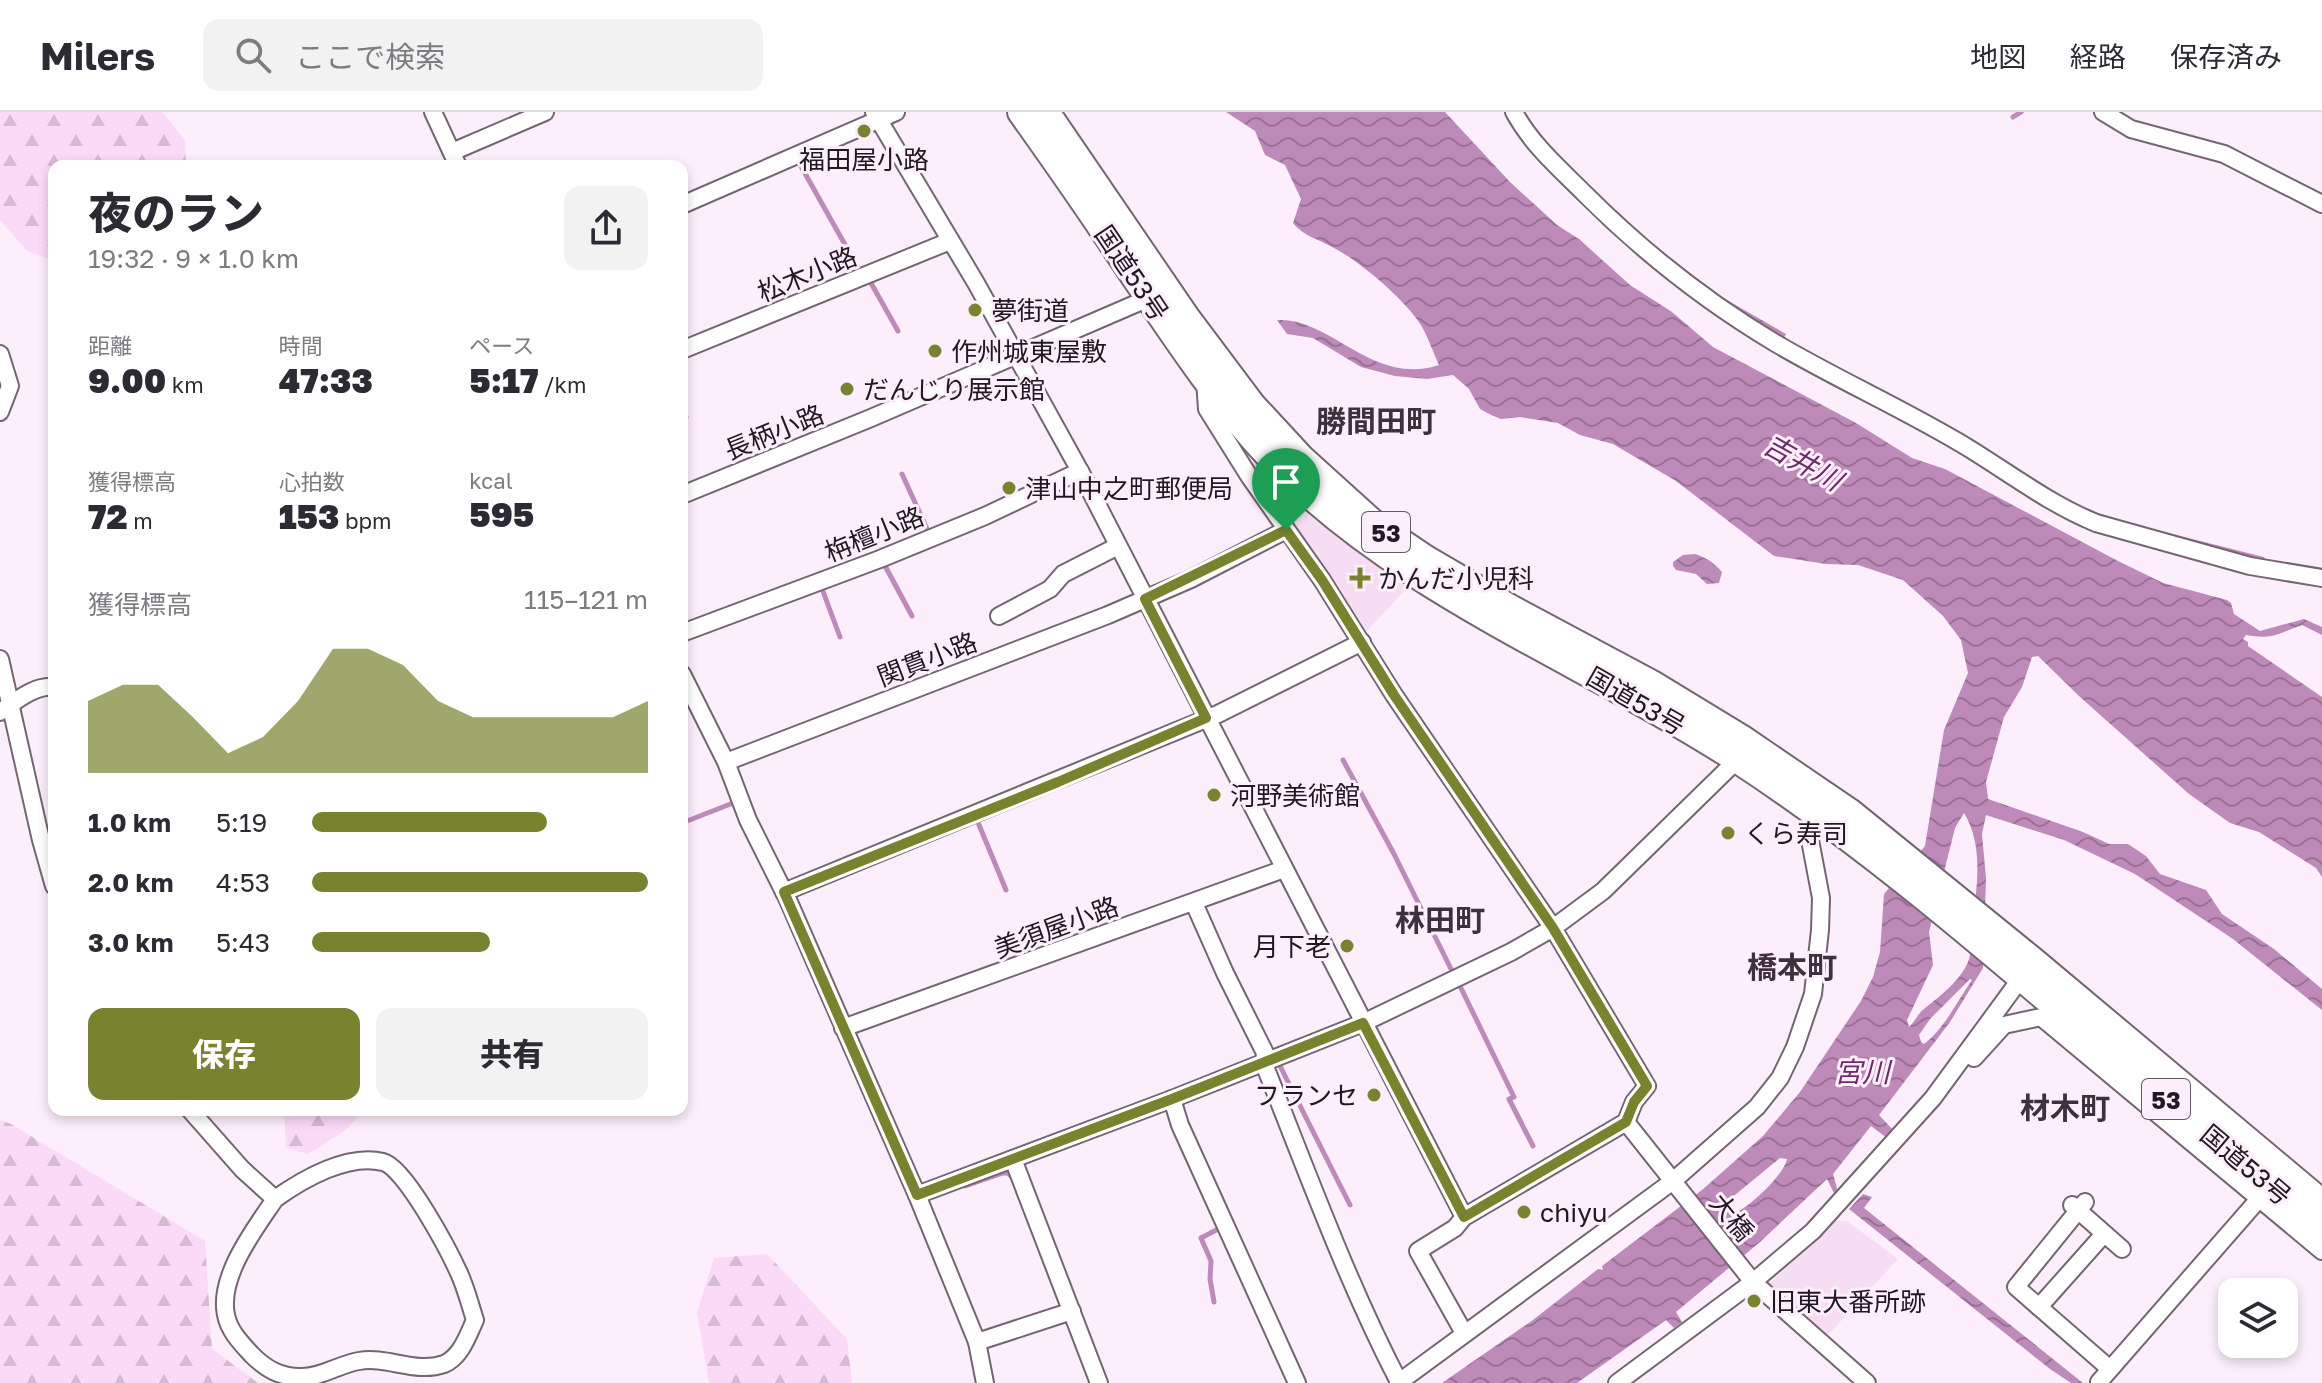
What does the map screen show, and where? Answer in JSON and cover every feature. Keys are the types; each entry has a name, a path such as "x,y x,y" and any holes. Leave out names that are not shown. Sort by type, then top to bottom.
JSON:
{"highway":[{"name":"国道53号","path":"1021,112 1204,379 1271,458 1326,509 1399,565 1480,614 1641,702 1845,821 2322,1203"},
{"name":"国道53号","path":"1046,112 1244,396 1302,459 1374,524 1426,559 1510,608 1654,685 1741,738 1822,806"},
{"name":"国道53号","path":"2022,964 2322,1229"}],"street":[{"path":"433,112 455,159 545,112"},
{"path":"688,202 876,116 896,112"},
{"path":"1514,112 1527,136 1623,231 1740,321 1778,345 1970,449 2039,495 2077,515 2250,566 2322,578"},
{"path":"2103,112 2131,129 2224,154 2322,204"},
{"path":"876,116 1080,471 1464,1217"},
{"name":"松木小路","path":"688,348 950,241"},
{"name":"長柄小路","path":"688,493 1149,298"},
{"path":"0,354 10,386 0,412"},
{"path":"1204,379 1207,409 1394,695 1553,928 1647,1086 1634,1102 1626,1122 1464,1217 1455,1228 1418,1251 1464,1333"},
{"name":"栴檀小路","path":"688,631 880,559 985,516 1080,471"},
{"name":"関貫小路","path":"726,762 1145,599 1286,530"},
{"path":"999,616 1050,589 1063,574 1118,546"},
{"path":"784,892 1058,782 1206,718 1362,642"},
{"path":"0,659 6,708 48,865"},
{"path":"6,708 34,690 48,686"},
{"path":"689,708 726,762 748,820 784,892 917,1195 977,1342 985,1383"},
{"path":"917,1195 1264,1064 1363,1023 1511,952 1553,928 1603,891 1737,760"},
{"path":"1194,903 1265,1053 1264,1064 1354,1285 1399,1382 1673,1181 1757,1107 1780,1078 1795,1047 1813,994 1821,898 1810,840 1822,806"},
{"name":"美須屋小路","path":"843,1028 1284,869"},
{"path":"1933,1098 2022,964"},
{"path":"1617,1383 1753,1282 1813,1231 1933,1098 2004,1025 2041,1017 2322,1251"},
{"path":"1172,1099 1180,1125 1297,1383"},
{"path":"195,1116 242,1169 275,1199"},
{"name":"大橋","path":"1626,1122 1753,1282 1867,1383"},
{"path":"361,1159 387,1162 402,1175 460,1275 475,1320 457,1355 444,1364 416,1367 383,1360 359,1361 305,1378 287,1377 266,1368 239,1342 225,1313 228,1284 242,1248 275,1199 304,1178 361,1159"},
{"path":"1013,1159 1099,1383"},
{"path":"2122,1249 2078,1205 2016,1287 2106,1376 2258,1200"},
{"path":"2039,1307 2104,1234"},
{"path":"977,1342 1072,1311"}],"shaded area":[{"name":"かんだ小児科","path":"1310,511 1407,588 1367,631 1362,632 1293,529"},
{"path":"1835,1221 1847,1221 1898,1259 1827,1336 1769,1284"}],"green space":[{"path":"0,112 162,112 185,140 186,160 48,160 48,259 27,251 0,220"},
{"path":"284,1116 359,1116 346,1130 308,1154 286,1148"},
{"path":"0,1120 205,1241 212,1349 258,1383 0,1383"},
{"path":"767,1254 847,1339 852,1383 709,1383 697,1312 714,1258"}],"water":[{"path":"1226,112 1445,112 1510,182 1557,225 1579,239 1630,285 1672,312 1713,347 1856,423 1912,458 1945,469 2116,560 2163,583 2227,600 2234,614 2260,631 2304,619 2322,627 2322,635 2302,625 2276,635 2246,635 2243,639 2248,646 2322,697 2322,877 2316,868 2259,832 2230,823 2189,794 2038,656 2032,657 2022,687 2004,717 1986,782 1988,799 2109,844 2128,844 2146,856 2160,874 2206,890 2222,914 2274,949 2322,989 2322,1010 2233,939 2135,874 2064,840 1986,815 1982,834 1986,878 1983,968 1950,1022 1879,1115 1894,1131 1887,1138 1871,1126 1833,1174 1838,1192 1834,1193 1827,1179 1760,1242 1676,1312 1682,1322 1674,1328 1666,1320 1577,1383 1442,1383 1533,1320 1598,1269 1603,1270 1602,1266 1702,1190 1763,1136 1800,1092 1861,1001 1873,977 1880,952 1884,894 1925,846 1944,730 1968,673 1961,640 1943,616 1903,580 1858,565 1826,564 1774,556 1676,481 1613,444 1580,435 1558,423 1520,417 1501,419 1491,415 1480,409 1469,389 1453,375 1427,379 1395,376 1361,367 1313,338 1287,334 1277,320 1297,322 1316,329 1373,360 1393,367 1415,369 1439,365 1421,325 1394,293 1357,262 1307,235 1293,223 1301,199 1285,165 1265,155 1255,131","holes":["1964,813 1971,826 1977,855 1970,955 1956,981 1909,1027 1907,1020 1933,965 1929,932 1955,828","1970,979 1972,980 1944,1022 1924,1044 1919,1035 1930,1019","1780,1158 1787,1159 1780,1174 1765,1190 1733,1214 1726,1206 1730,1199"]},
{"path":"1518,112 1525,112 1535,132 1550,150 1655,246 1725,299 1786,334 1784,338 1976,442 2059,497 2144,527 2264,557 2267,562 2308,572 2097,521 1732,312 1563,170"},
{"path":"1695,554 1710,561 1722,572 1719,583 1707,584 1696,574 1676,570 1673,566 1673,562 1683,555"},
{"path":"1863,1194 1872,1197 1864,1208 2083,1383 2071,1383 2050,1369 1849,1209"}],"waterway":[{"path":"2013,117 2021,112"},
{"path":"798,161 861,273"},
{"path":"871,283 898,331"},
{"path":"902,474 928,531"},
{"path":"884,564 912,616"},
{"path":"821,586 840,637"},
{"path":"1343,760 1452,971"},
{"path":"688,821 733,803"},
{"path":"977,820 1006,890"},
{"path":"1459,984 1514,1097 1509,1099 1533,1146"},
{"path":"1278,1062 1350,1205"},
{"path":"965,1186 1003,1173 1008,1173 1015,1180"},
{"path":"1214,1302 1211,1261 1201,1238 1222,1227"}],"place":[{"name":"福田屋小路","path":"864,131"},
{"name":"夢街道","path":"975,310"},
{"name":"作州城東屋敷","path":"935,351"},
{"name":"だんじり展示館","path":"847,389"},
{"name":"津山中之町郵便局","path":"1009,488"},
{"name":"かんだ小児科","path":"1360,578"},
{"name":"河野美術館","path":"1214,795"},
{"name":"くら寿司","path":"1728,833"},
{"name":"月下老","path":"1347,946"},
{"name":"フランセ","path":"1374,1095"},
{"name":"chiyu","path":"1524,1212"},
{"name":"旧東大番所跡","path":"1754,1301"}],"district":[{"name":"勝間田町","path":"1376,421"},
{"name":"林田町","path":"1440,920"},
{"name":"橋本町","path":"1792,967"},
{"name":"材木町","path":"2065,1108"}],"route":[{"path":"1286,530 1553,928 1647,1086 1634,1102 1626,1122 1464,1217 1363,1023 1264,1064 917,1195 784,892 1058,782 1206,718 1145,599 1286,530"}],"water label":[{"name":"吉井川","path":"1803,462"},
{"name":"宮川","path":"1862,1071"}]}
